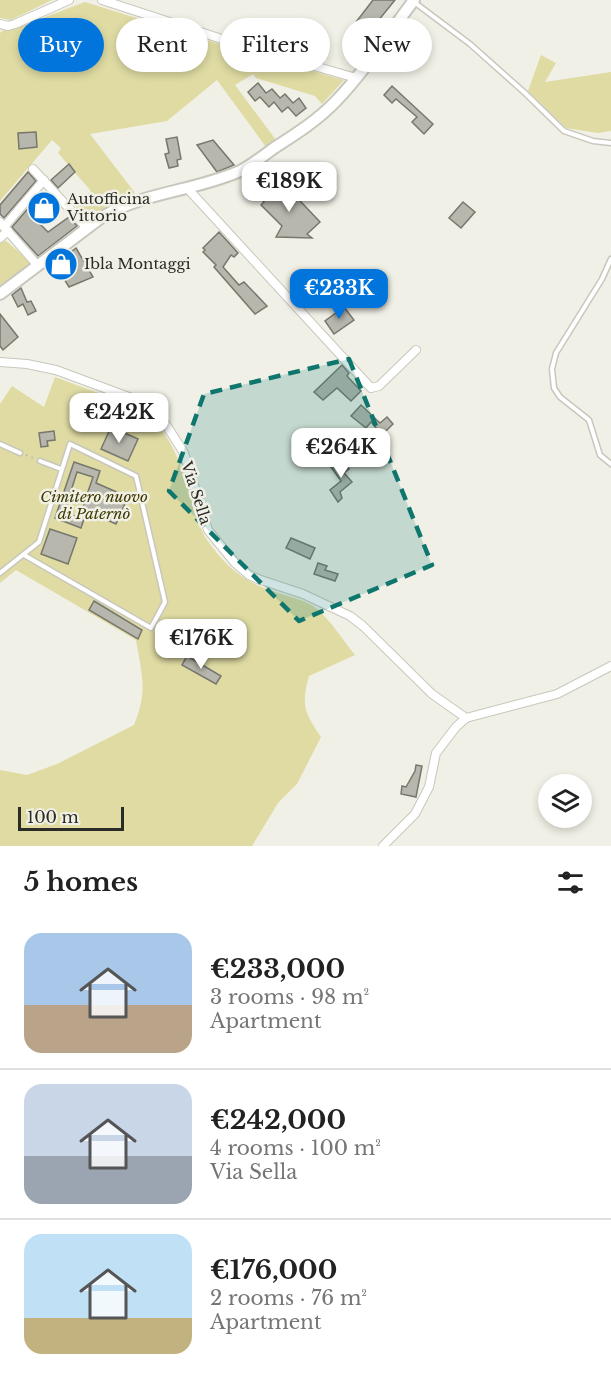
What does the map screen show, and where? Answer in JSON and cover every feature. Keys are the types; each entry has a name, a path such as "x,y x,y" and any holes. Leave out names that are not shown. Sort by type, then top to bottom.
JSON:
{"street":[{"path":"0,24 8,26 15,24 69,0"},
{"path":"102,0 231,42 356,78"},
{"path":"0,294 108,213 131,202 201,186 242,170 321,115 356,78 414,1"},
{"path":"33,169 87,228"},
{"path":"0,238 4,227 44,180"},
{"path":"188,189 371,388 379,386 416,350"},
{"path":"4,227 38,266"},
{"name":"Via Sella","path":"0,362 27,364 56,370 137,400 153,410 165,423 184,453 208,530 235,562 249,575 303,594 351,616 432,694 466,718"},
{"path":"383,846 415,814 429,787 436,753 466,718 557,694 611,666"}],"lane":[{"path":"414,1 470,44 564,131 593,141 611,143"},
{"path":"611,259 602,279 556,353 552,369 554,388 560,397 589,420 600,455 611,464"},
{"path":"0,444 20,453"},
{"path":"0,573 39,542 70,444 136,476 165,602 151,628 24,555"},
{"path":"40,461 61,469"}],"path":[{"path":"20,453 40,461"}],"highlighted area":[{"path":"349,359 432,565 299,621 169,491 204,394"}],"green space":[{"path":"0,0 52,0 11,20 0,18"},
{"path":"85,2 136,18 116,18 116,72 208,72 208,40 220,44 220,72 316,72 344,80 322,104 315,96 256,78 253,74 235,85 276,140 266,147 217,80 167,121 90,134 135,193 110,204 88,220 75,206 91,191 58,153 61,148 52,140 0,201 0,33 5,29 18,27 18,72 104,72 104,18 43,18"},
{"path":"541,55 556,63 545,82 611,72 611,131 598,133 566,128 528,91"},
{"path":"6,241 32,263 0,289 0,242"},
{"name":"Cimitero nuovo di Paternò","path":"55,377 131,405 155,423 172,446 202,531 221,558 236,572 254,583 317,609 355,655 309,676 305,694 306,708 321,737 297,784 278,803 252,846 0,846 0,770 27,775 57,764 134,725 141,702 142,673 136,640 16,570 0,583 0,404 12,386 44,407"}],"building":[{"path":"373,0 395,0 380,18 359,18"},
{"path":"258,83 266,93 272,89 280,98 285,94 293,103 299,98 306,108 296,116 288,107 282,112 274,102 269,107 260,97 255,101 248,92"},
{"path":"392,86 433,124 424,134 412,122 417,117 396,99 392,103 384,95"},
{"path":"36,132 37,147 19,149 18,133"},
{"path":"177,137 181,159 177,160 178,166 169,168 165,154 169,153 166,139"},
{"path":"213,140 234,165 217,172 197,145"},
{"path":"69,164 75,172 58,188 51,180"},
{"path":"28,172 36,181 4,218 0,214 0,205"},
{"path":"276,186 280,191 286,186 320,222 307,234 312,238 276,237 282,226 261,205 264,202 260,198"},
{"path":"463,202 475,212 461,228 449,218"},
{"path":"32,204 45,219 40,224 48,232 69,217 77,226 38,256 12,227"},
{"path":"219,232 238,253 234,257 231,255 223,267 239,285 244,282 267,306 255,314 203,252 205,250 203,248"},
{"path":"76,248 93,277 69,287 55,264"},
{"path":"21,288 27,302 31,301 36,311 28,315 23,304 18,307 12,295"},
{"path":"344,307 354,320 334,334 325,321"},
{"path":"0,314 18,337 3,350 0,346"},
{"path":"342,365 349,373 347,376 361,391 351,401 337,388 323,400 314,392"},
{"path":"361,405 380,423 387,417 393,424 382,435 371,422 366,428 351,416"},
{"path":"111,427 138,439 128,461 101,449"},
{"path":"54,431 55,440 47,441 48,446 41,447 39,433"},
{"path":"344,458 349,469 344,473 352,482 340,492 342,498 338,502 330,490 341,481 331,467"},
{"path":"74,462 100,471 96,483 128,497 116,524 82,509 93,477 77,472 64,513 84,519 81,528 55,518"},
{"path":"50,529 77,538 68,564 41,554"},
{"path":"291,538 315,548 310,559 286,548"},
{"path":"318,563 327,566 325,570 338,574 335,581 314,574"},
{"path":"94,601 142,630 138,639 89,610"},
{"path":"187,656 221,676 216,684 182,665"},
{"path":"416,765 422,766 416,797 401,794 402,786 406,787"}],"place":[{"name":"Autofficina Vittorio","path":"44,208"},
{"name":"Ibla Montaggi","path":"61,264"}]}
